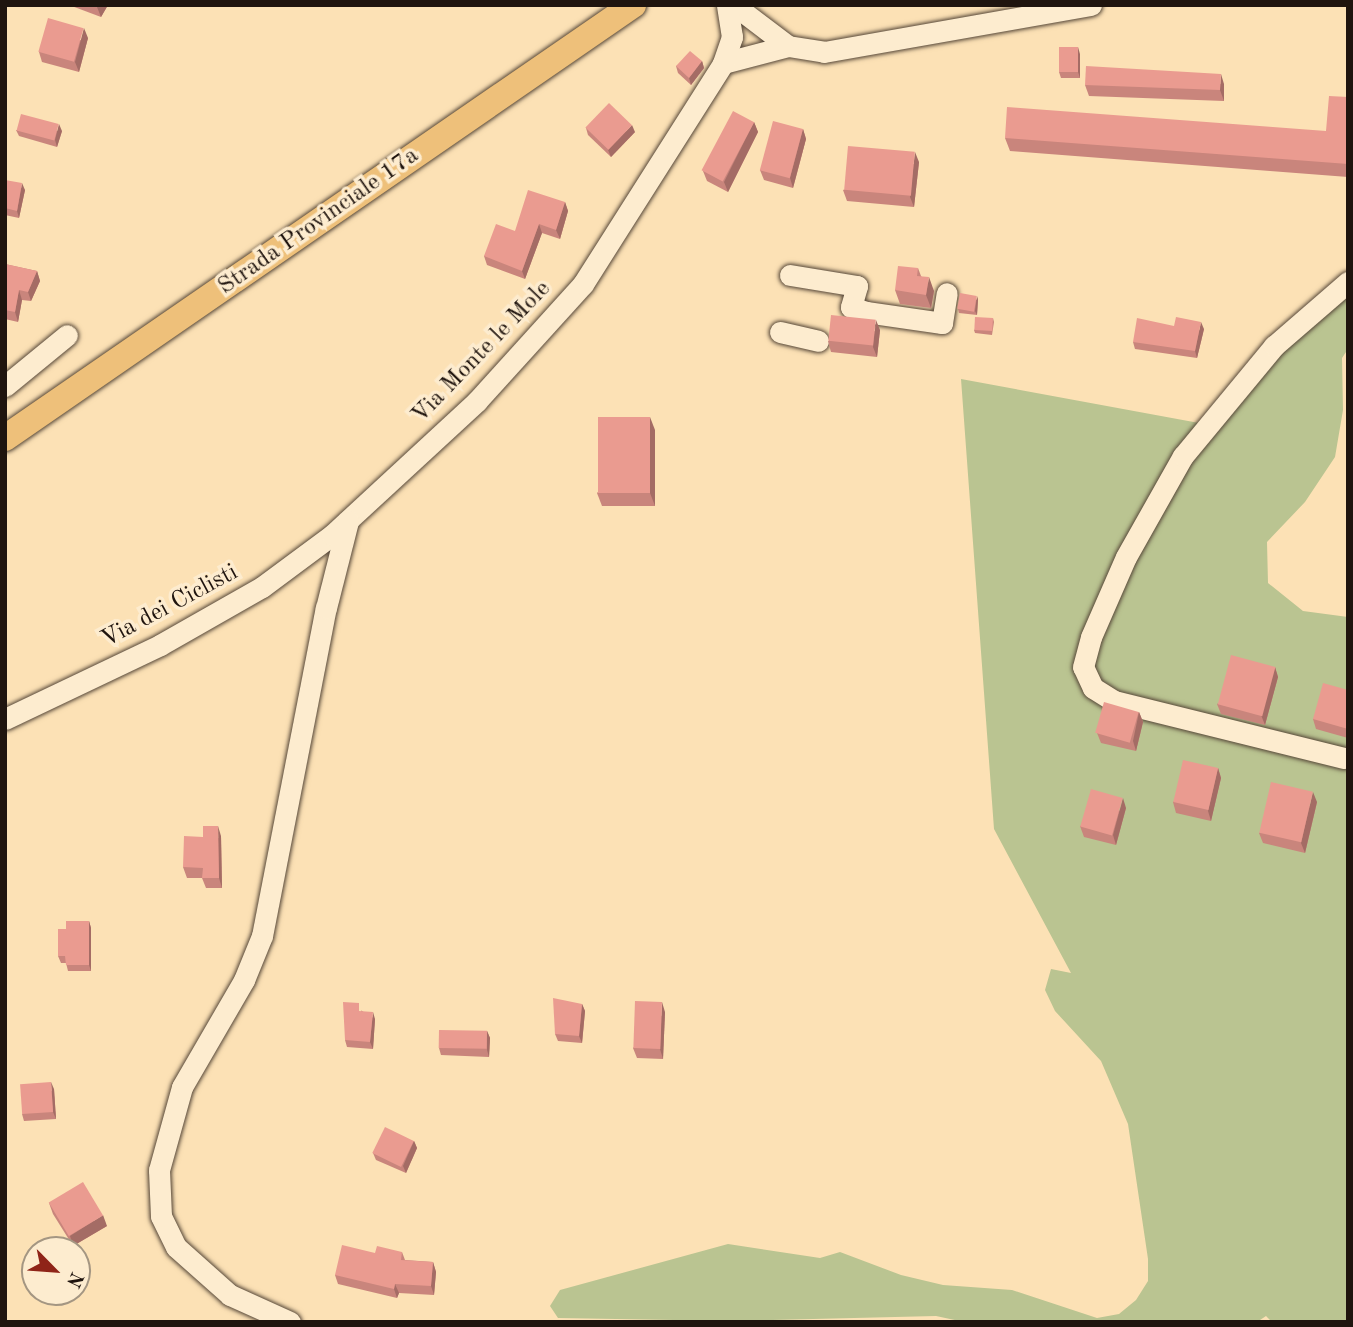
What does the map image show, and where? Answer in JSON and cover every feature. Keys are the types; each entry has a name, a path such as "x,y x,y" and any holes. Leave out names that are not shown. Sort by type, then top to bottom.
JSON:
{"main road":[{"name":"Strada Provinciale 17a","path":"5,438 633,5"}],"street":[{"name":"Via Monte le Mole","path":"348,521 477,401 566,306 723,63 732,37 727,5"},
{"path":"734,5 761,15"},
{"path":"751,5 788,46"},
{"path":"723,63 788,46 836,51 1091,5"},
{"path":"790,275 857,286 851,307 866,312 942,323 947,293"},
{"path":"1344,758 1114,701 1093,688 1083,667 1091,636 1132,544 1183,456 1273,346 1348,282"},
{"path":"780,332 818,341"},
{"path":"5,386 68,335"},
{"path":"290,1322 230,1295 176,1247 160,1216 159,1170 182,1087 244,980 262,936 330,589 348,521"},
{"name":"Via dei Ciclisti","path":"5,719 220,613 291,567 348,521"}],"green space":[{"path":"1348,289 1348,349 1342,358 1343,410 1335,457 1305,502 1267,542 1268,583 1303,611 1348,617 1348,1322 1272,1322 1266,1316 1257,1322 964,1322 936,1316 732,1321 558,1318 550,1306 560,1290 728,1244 820,1258 840,1252 901,1275 943,1285 1012,1290 1097,1318 1119,1314 1136,1300 1148,1281 1148,1259 1128,1124 1101,1061 1055,1011 1045,990 1051,969 1071,973 994,829 961,379 1199,423"}],"building":[{"path":"48,18 84,28 74,62 38,52"},
{"path":"1059,47 1078,47 1078,72 1059,72"},
{"path":"690,51 702,61 689,78 676,66"},
{"path":"1086,66 1221,74 1220,90 1085,85"},
{"path":"1329,96 1348,97 1348,164 1005,138 1007,107 1326,131"},
{"path":"609,103 632,125 608,150 585,127"},
{"path":"733,111 754,122 723,181 702,170"},
{"path":"21,114 59,124 54,141 17,130"},
{"path":"773,121 803,129 790,178 760,170"},
{"path":"848,146 915,152 911,196 844,190"},
{"path":"5,180 22,183 17,211 5,208"},
{"path":"528,190 565,202 556,230 539,224 522,271 484,256 496,224 515,231"},
{"path":"5,264 37,271 28,292 19,290 15,312 5,310"},
{"path":"898,266 918,268 917,276 929,277 926,295 895,290"},
{"path":"960,293 977,296 974,312 957,309"},
{"path":"831,315 876,320 873,346 828,341"},
{"path":"975,317 993,318 992,331 974,330"},
{"path":"1176,317 1201,322 1195,351 1133,342 1137,318 1174,326"},
{"path":"598,417 650,417 650,493 598,493"},
{"path":"1231,655 1275,667 1262,716 1218,704"},
{"path":"1323,683 1348,690 1348,729 1313,719"},
{"path":"1104,702 1139,712 1130,743 1095,733"},
{"path":"1183,760 1218,768 1208,810 1173,802"},
{"path":"1271,782 1313,792 1301,842 1259,833"},
{"path":"1091,789 1123,798 1112,836 1080,826"},
{"path":"203,826 218,826 219,878 202,878 203,868 183,867 184,836 203,837"},
{"path":"66,921 89,921 89,965 66,965 65,956 58,956 58,929 66,929"},
{"path":"553,998 582,1004 579,1036 555,1034"},
{"path":"635,1001 662,1002 660,1049 633,1048"},
{"path":"343,1002 359,1003 359,1011 373,1012 370,1042 345,1040"},
{"path":"439,1030 487,1031 487,1049 439,1048"},
{"path":"51,1082 53,1112 22,1114 20,1084"},
{"path":"385,1127 414,1141 401,1167 372,1153"},
{"path":"83,1182 103,1215 69,1236 49,1203"},
{"path":"342,1245 375,1253 377,1246 402,1252 401,1260 433,1262 431,1286 395,1284 394,1289 335,1275"}]}
